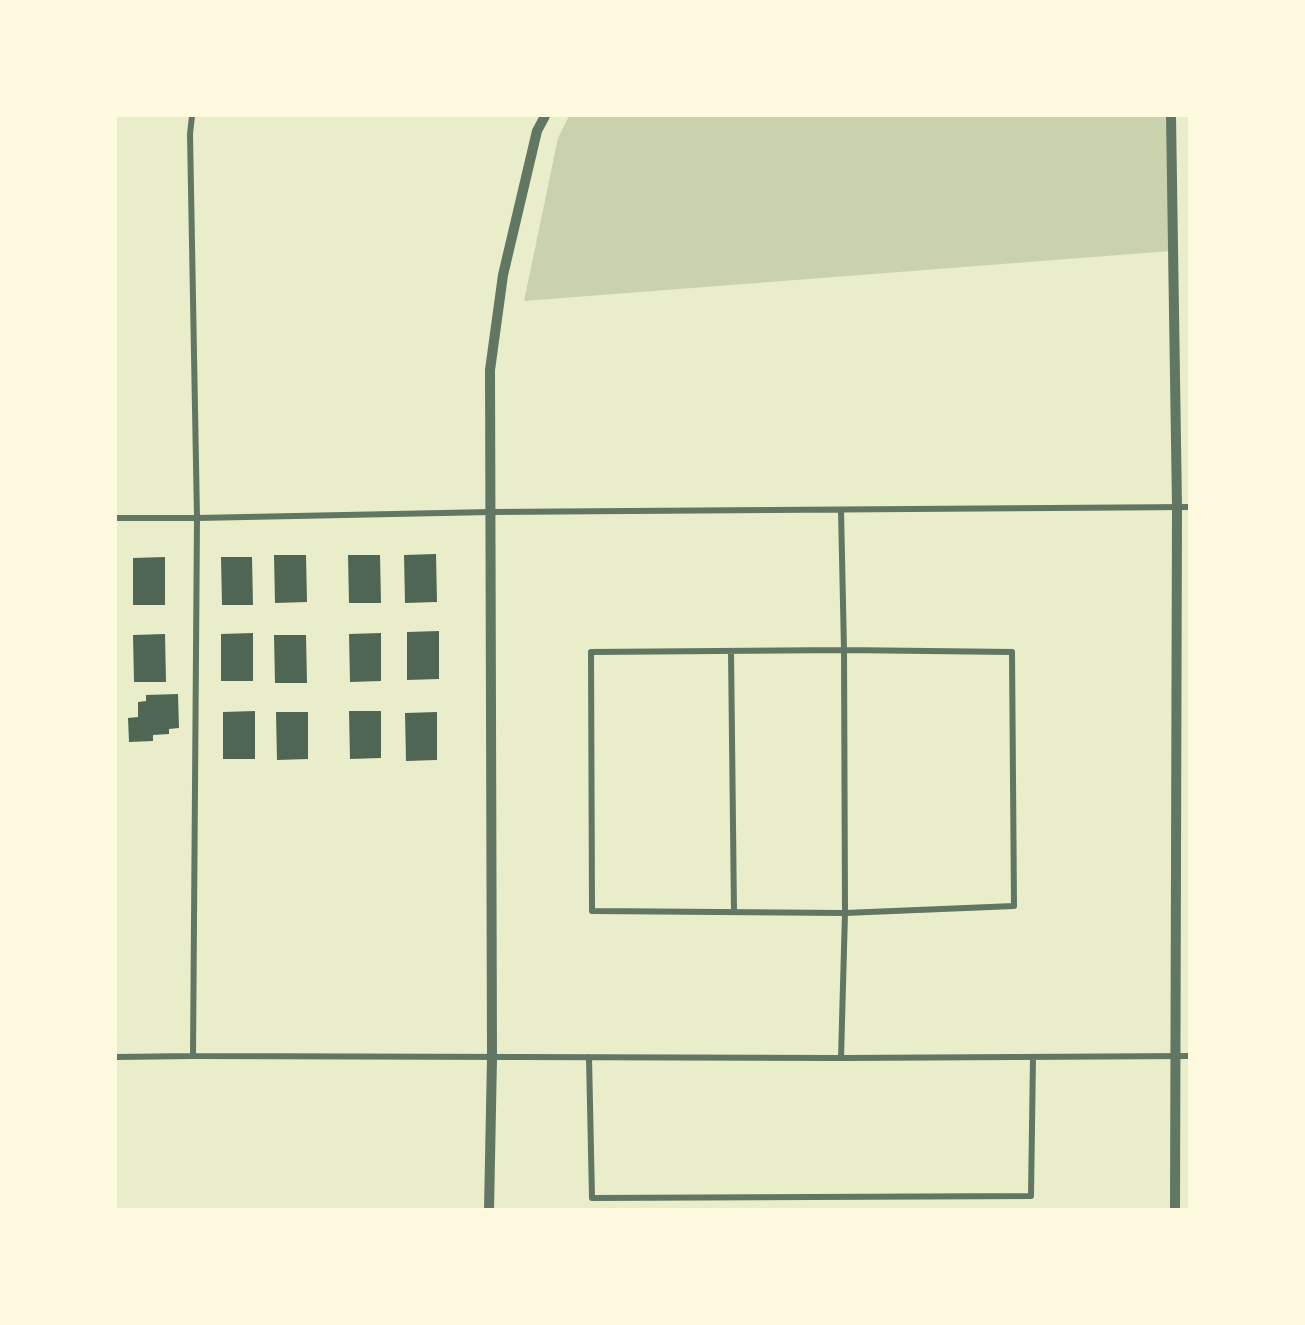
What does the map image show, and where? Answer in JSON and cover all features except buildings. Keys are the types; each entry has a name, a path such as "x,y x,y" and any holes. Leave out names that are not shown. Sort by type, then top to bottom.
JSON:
{"street":[{"path":"192,116 190,134 197,518 193,1056"},
{"path":"489,1209 492,1058 490,370 503,275 537,131 545,116"},
{"path":"1171,116 1177,507 1175,1209"},
{"path":"116,518 491,512 1190,507"},
{"path":"841,510 845,913 841,1058"},
{"path":"844,650 1012,652 1014,906 845,913 592,911 591,652 844,650"},
{"path":"731,651 734,912"},
{"path":"116,1057 1190,1056"},
{"path":"589,1057 592,1198 628,1198 1031,1196 1033,1057"}],"green space":[{"path":"569,116 1171,116 1171,251 524,301 558,138"}]}
